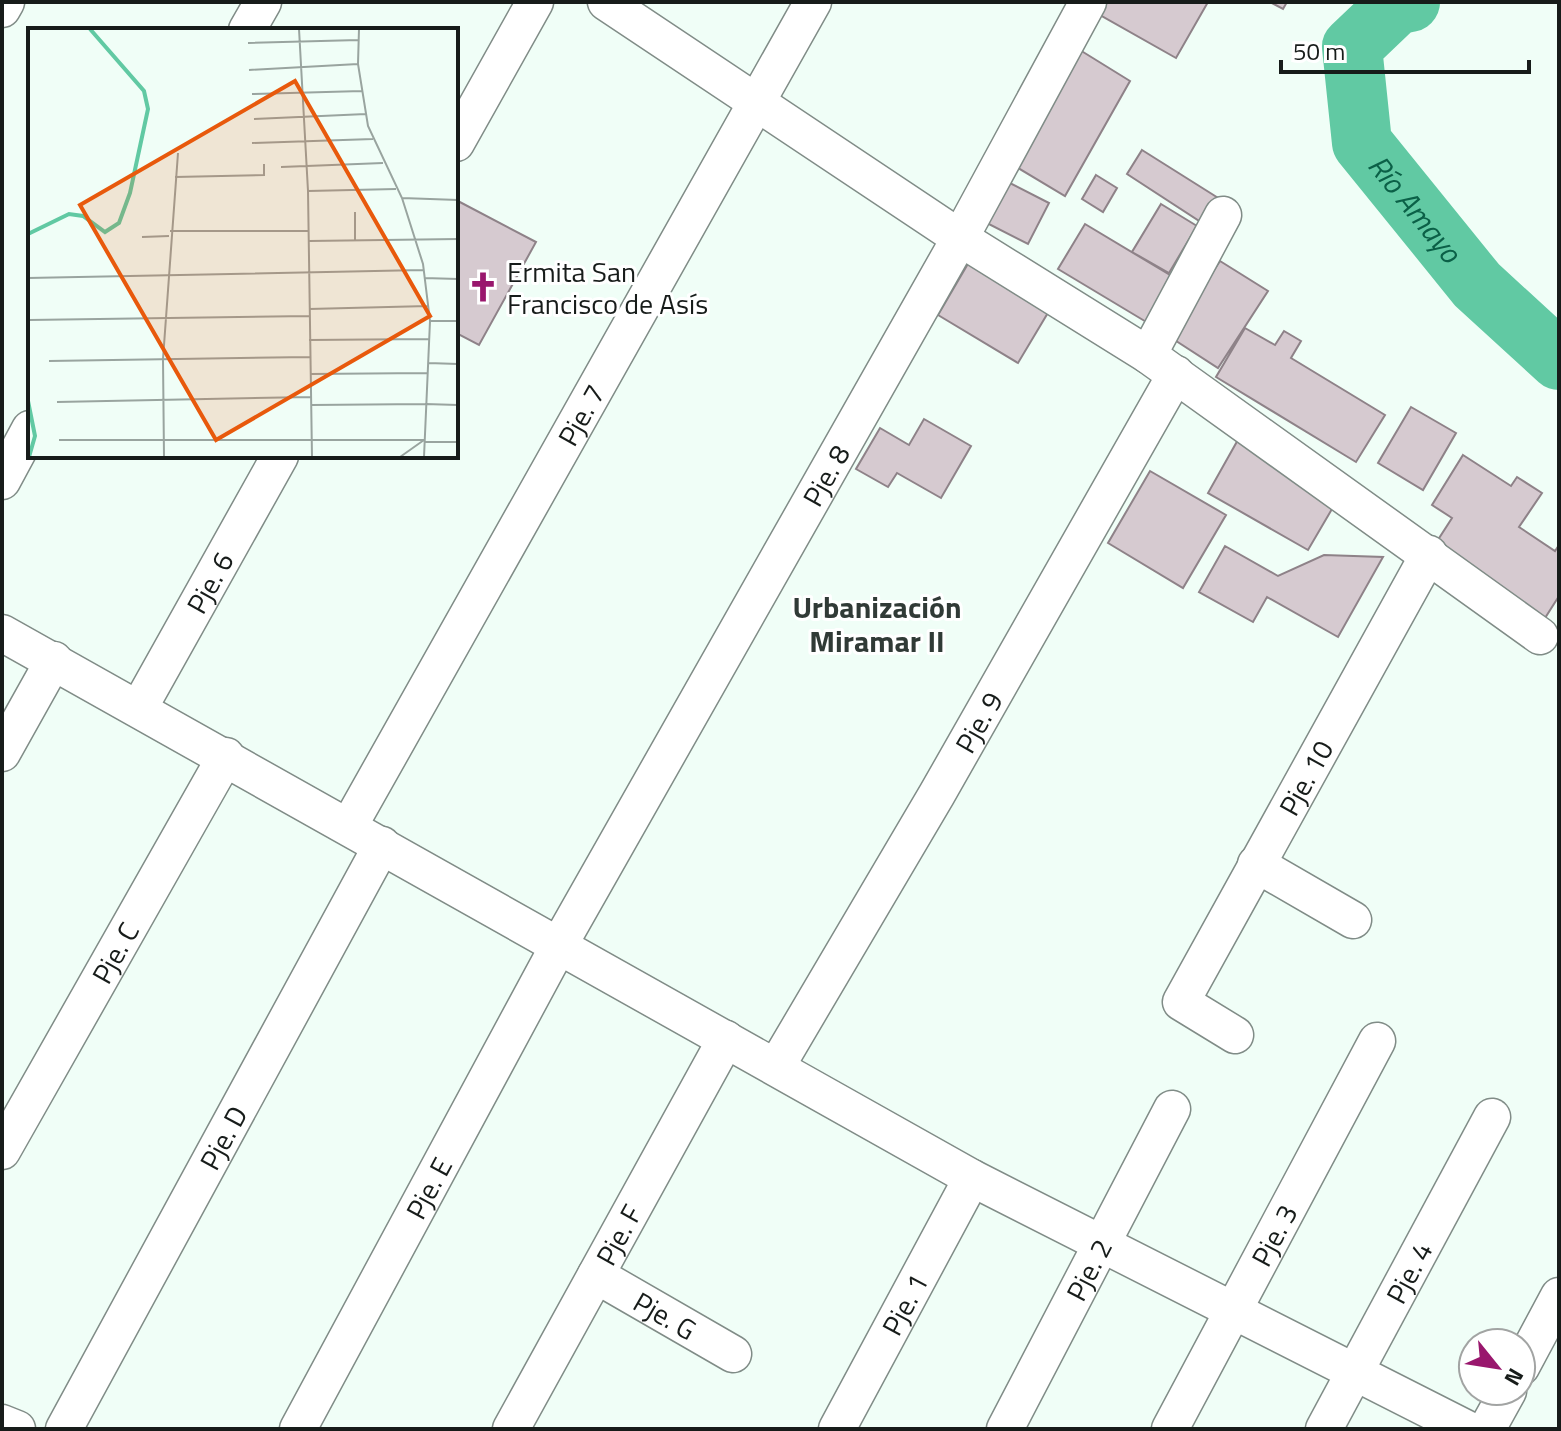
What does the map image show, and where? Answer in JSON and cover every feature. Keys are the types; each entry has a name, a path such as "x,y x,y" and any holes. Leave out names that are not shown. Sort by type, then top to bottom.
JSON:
{"street":[{"path":"2,9 6,2"},
{"path":"248,28 263,2"},
{"path":"458,139 535,2"},
{"path":"606,2 960,238 1162,364 1540,636"},
{"name":"Pje. 7","path":"349,826 813,2"},
{"name":"Pje. 8","path":"559,945 960,238 1088,2"},
{"name":"Pje. 9","path":"776,1067 937,794 1162,364 1223,215"},
{"path":"2,481 28,433"},
{"name":"Pje. 6","path":"139,708 279,458"},
{"name":"Pje. 10","path":"1235,1035 1181,1002 1429,554"},
{"path":"2,633 226,756 972,1178 1100,1245 1354,1369 1467,1429"},
{"path":"2,753 54,660"},
{"name":"Pje. C","path":"2,1151 226,756"},
{"name":"Pje. D","path":"64,1429 382,845"},
{"path":"1256,864 1353,920"},
{"name":"Pje. E","path":"298,1429 559,945"},
{"name":"Pje. F","path":"511,1429 726,1039"},
{"name":"Pje. 3","path":"1170,1429 1377,1041"},
{"name":"Pje. 2","path":"1005,1429 1172,1109"},
{"name":"Pje. 4","path":"1324,1429 1492,1117"},
{"name":"Pje. 1","path":"837,1429 972,1178"},
{"name":"Pje. G","path":"596,1275 733,1354"},
{"path":"1537,1337 1559,1296"},
{"path":"1487,1429 1499,1407"},
{"path":"2,1423 17,1429"}],"building":[{"path":"1098,2 1208,2 1176,58 1093,11"},
{"path":"1270,2 1287,2 1283,9"},
{"path":"1075,47 1130,81 1065,196 1008,162"},
{"path":"1142,150 1223,201 1207,226 1127,174"},
{"path":"1096,175 1117,188 1103,212 1082,199"},
{"path":"998,177 1049,203 1028,244 977,218"},
{"name":"Ermita San Francisco de Asís","path":"458,201 536,242 479,345 458,334"},
{"path":"1161,204 1197,226 1169,273 1132,252"},
{"path":"1085,224 1175,278 1148,323 1058,269"},
{"path":"1220,261 1268,291 1218,368 1170,337"},
{"path":"969,262 1049,311 1018,363 938,315"},
{"path":"1245,328 1275,345 1284,331 1301,341 1291,358 1385,415 1356,462 1216,377"},
{"path":"1411,407 1456,433 1423,490 1378,463"},
{"path":"924,419 971,446 941,498 897,473 888,487 856,469 880,428 909,445"},
{"path":"1239,438 1339,497 1308,550 1208,493"},
{"path":"1463,455 1511,486 1517,477 1542,493 1519,527 1555,551 1559,545 1559,596 1545,618 1434,546 1452,518 1432,505"},
{"path":"1150,471 1226,515 1183,588 1108,543"},
{"path":"1225,546 1278,576 1324,555 1383,557 1338,637 1267,597 1253,622 1199,592"}],"waterway":[{"name":"Río Amayo","path":"1410,2 1396,5 1352,47 1362,143 1477,285 1559,360"}],"place":[{"name":"Ermita San Francisco de Asís","path":"483,287"}],"district":[{"name":"Urbanización Miramar II","path":"877,624"}]}
